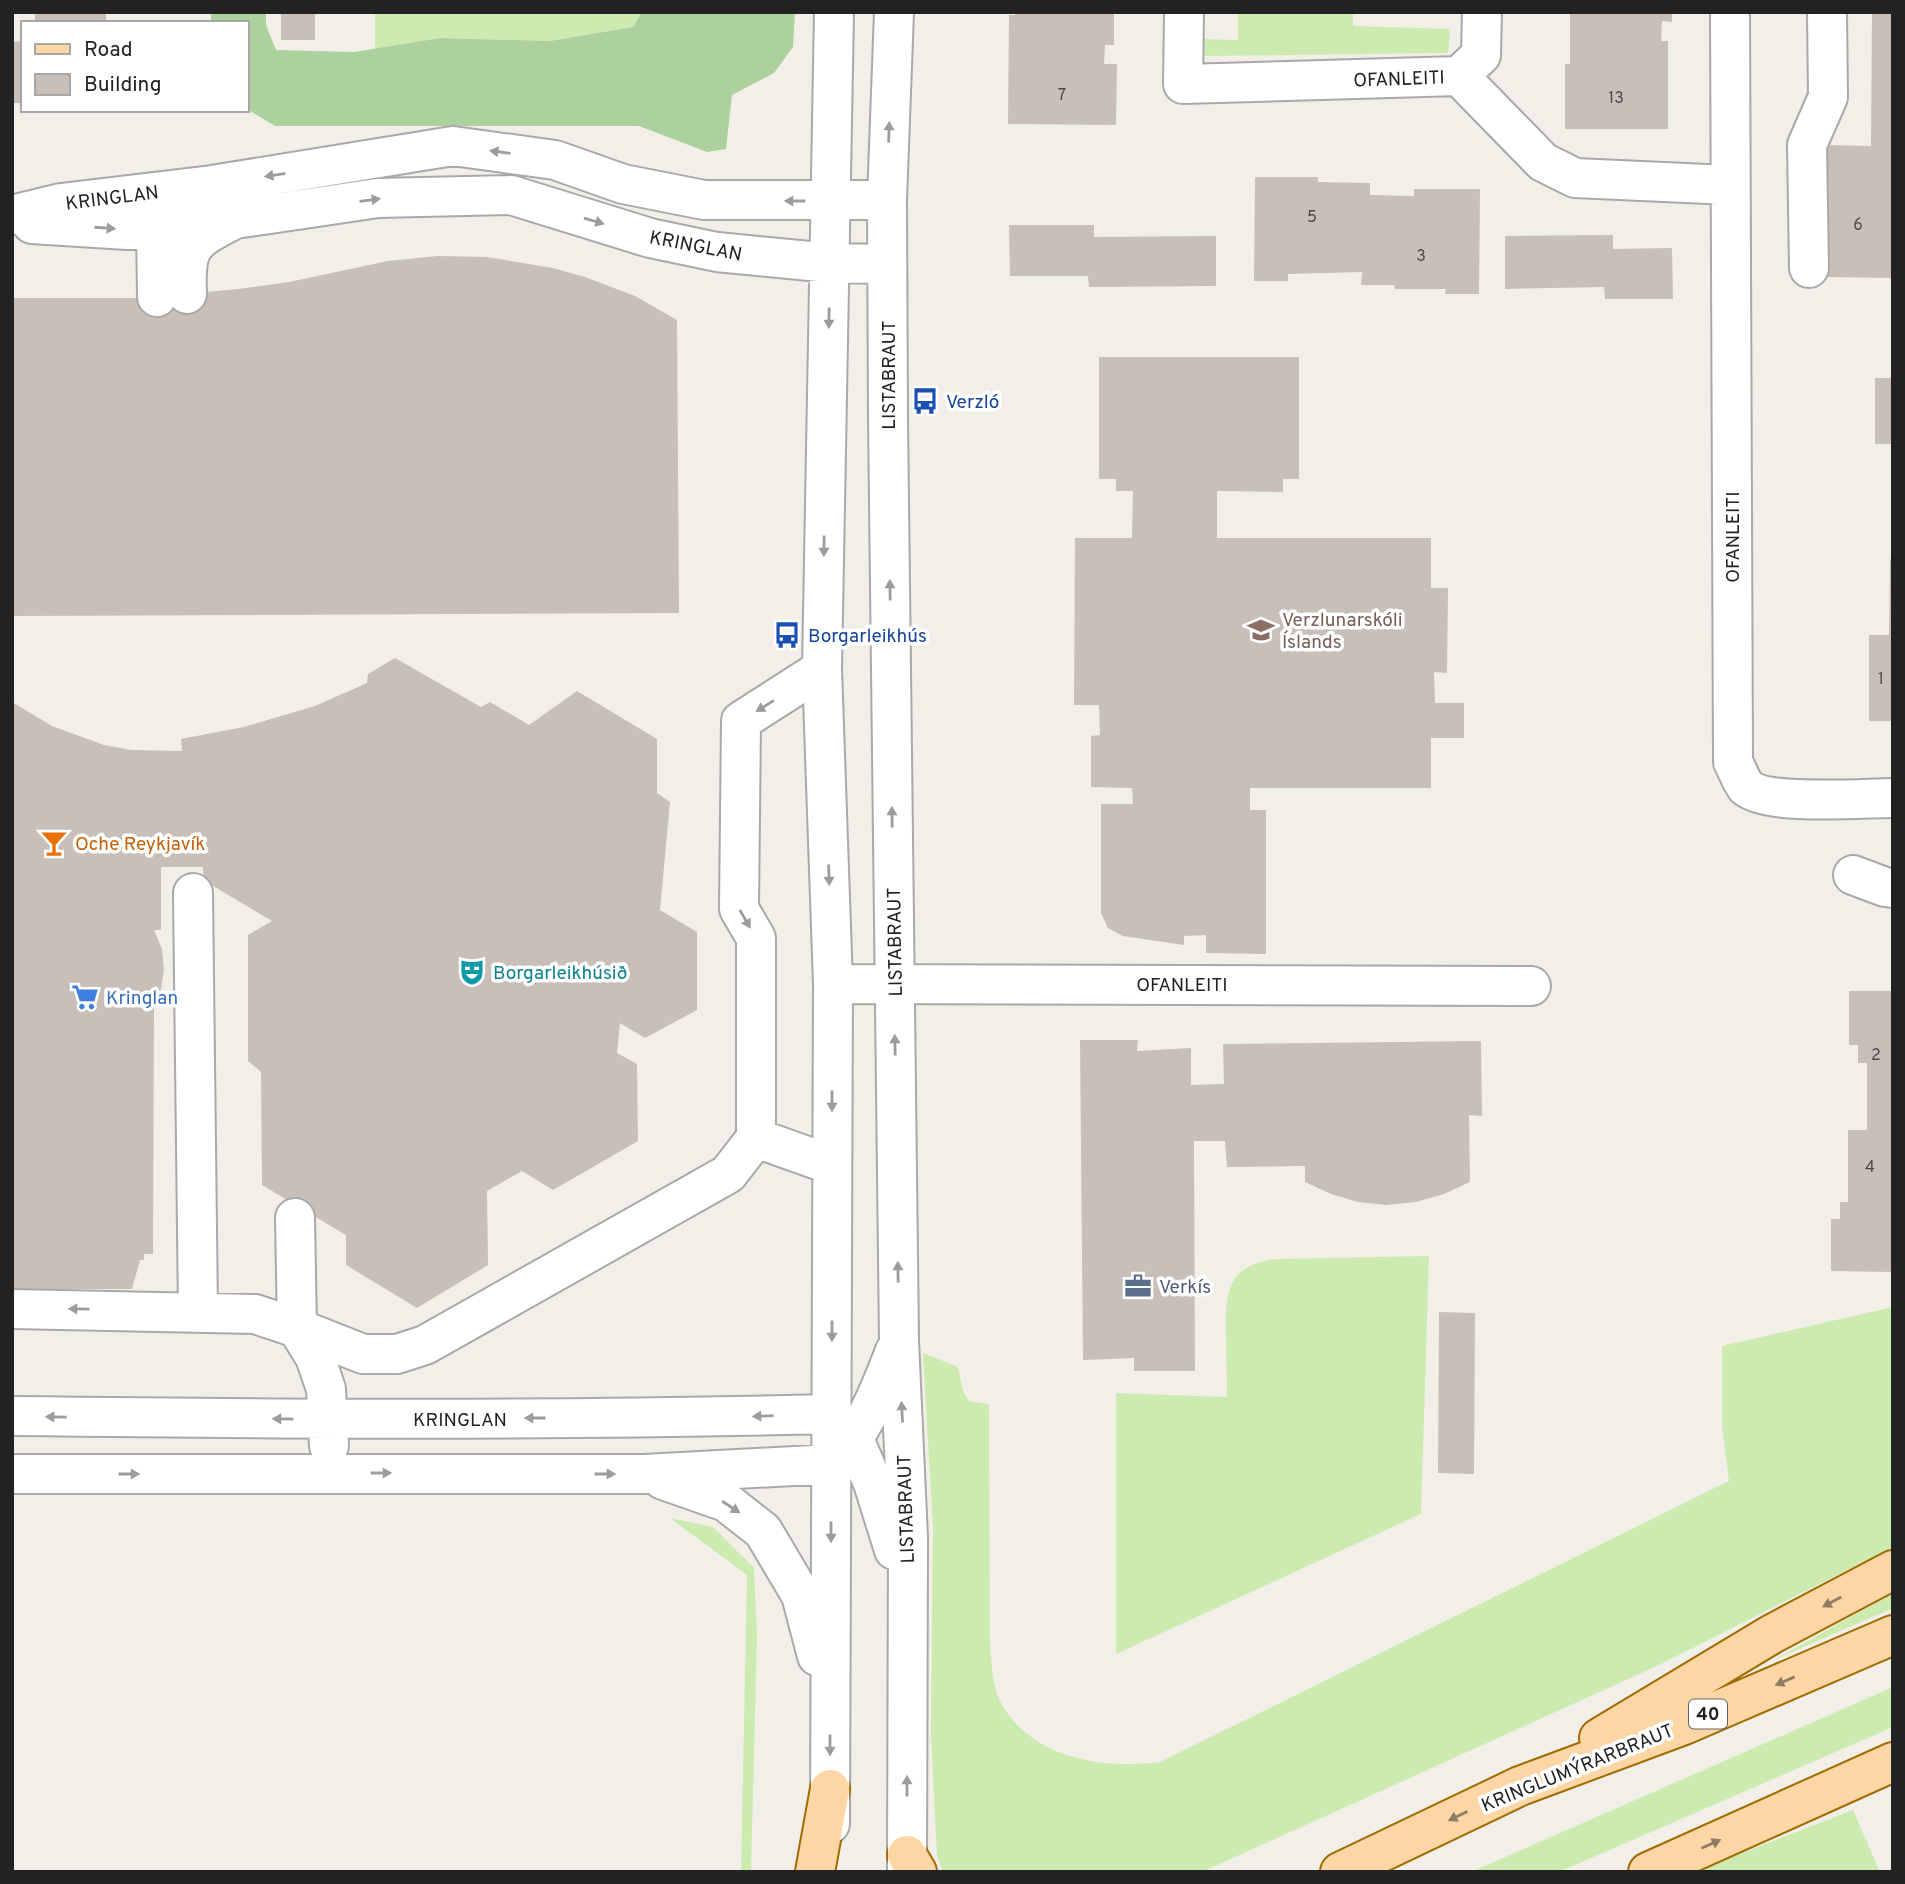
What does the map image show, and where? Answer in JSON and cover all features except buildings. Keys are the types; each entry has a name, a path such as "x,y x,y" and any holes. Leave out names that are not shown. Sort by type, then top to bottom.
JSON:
{"main road":[{"path":"1520,1786 1772,1633 1893,1570"},
{"name":"KRINGLUMÝRARBRAUT","path":"1340,1872 1520,1786 1684,1725 1893,1635"},
{"path":"1648,1872 1893,1762"},
{"path":"815,1872 830,1789"}],"street":[{"path":"830,1872 830,1702 839,1439 832,1165 833,984 822,669 834,12"},
{"name":"LISTABRAUT","path":"894,12 887,264 899,1341 908,1537 911,1866"},
{"name":"OFANLEITI","path":"1184,12 1183,84 1459,76 1543,162 1575,178 1730,185"},
{"path":"1459,76 1481,55 1482,12"},
{"name":"OFANLEITI","path":"1730,12 1733,762 1746,786 1764,795 1785,799 1893,798"},
{"path":"1809,268 1807,145 1828,97 1826,12"},
{"name":"KRINGLAN","path":"12,215 61,203 212,185 453,146 555,160 623,184 704,200 887,200"},
{"path":"511,195 529,173 555,160"},
{"name":"KRINGLAN","path":"156,226 173,206 212,185"},
{"name":"KRINGLAN","path":"12,222 127,230 235,219 378,198 511,195 650,238 717,252 830,263 887,264"},
{"path":"156,226 172,295 194,245 210,232 235,219"},
{"path":"12,1308 255,1314 363,1354 397,1354 425,1345 728,1174 756,1138 756,938 739,909 741,721 822,669"},
{"path":"1853,875 1893,888"},
{"path":"193,893 198,1312"},
{"name":"OFANLEITI","path":"833,984 1531,986"},
{"path":"756,1138 832,1165"},
{"path":"295,1218 297,1328 315,1357 326,1389 329,1420 328,1473"},
{"path":"12,1474 644,1474 839,1439 865,1421 899,1341"},
{"name":"KRINGLAN","path":"12,1416 329,1420 744,1417 839,1439"},
{"path":"839,1439 877,1494 907,1603"},
{"path":"644,1474 726,1502 763,1531 801,1595 830,1702"}],"green space":[{"path":"211,12 266,12 266,25 276,50 354,52 440,38 550,41 633,27 642,12 795,12 793,47 774,73 732,95 726,149 707,152 639,126 275,126 248,110 248,21 211,21"},
{"path":"642,12 634,27 550,41 440,38 375,49 375,14"},
{"path":"1238,12 1353,12 1353,26 1450,29 1448,53 1203,56 1203,39 1238,40"},
{"path":"1429,1256 1421,1514 1116,1654 1116,1393 1227,1397 1228,1295 1238,1275 1259,1262 1275,1259"},
{"path":"1893,1307 1893,1547 1657,1666 1202,1872 943,1872 937,1856 931,1736 933,1528 923,1353 958,1367 963,1391 969,1401 989,1404 990,1645 994,1682 1001,1703 1014,1722 1031,1737 1050,1748 1093,1761 1138,1764 1160,1762 1729,1481 1722,1426 1722,1346"},
{"path":"670,1518 713,1527 754,1568 757,1634 751,1872 741,1872 747,1575"},
{"path":"1893,1593 1893,1608 1772,1661"},
{"path":"1893,1687 1893,1727 1559,1872 1471,1872"},
{"path":"1853,1810 1880,1872 1697,1872 1711,1865"}],"place":[{"name":"Verzló","path":"925,401"},
{"name":"Verzlunarskóli Íslands","path":"1261,630"},
{"name":"Borgarleikhús","path":"787,635"},
{"name":"Oche Reykjavík","path":"54,843"},
{"name":"Borgarleikhúsið","path":"472,972"},
{"name":"Kringlan","path":"85,997"},
{"name":"Verkís","path":"1138,1286"}]}
